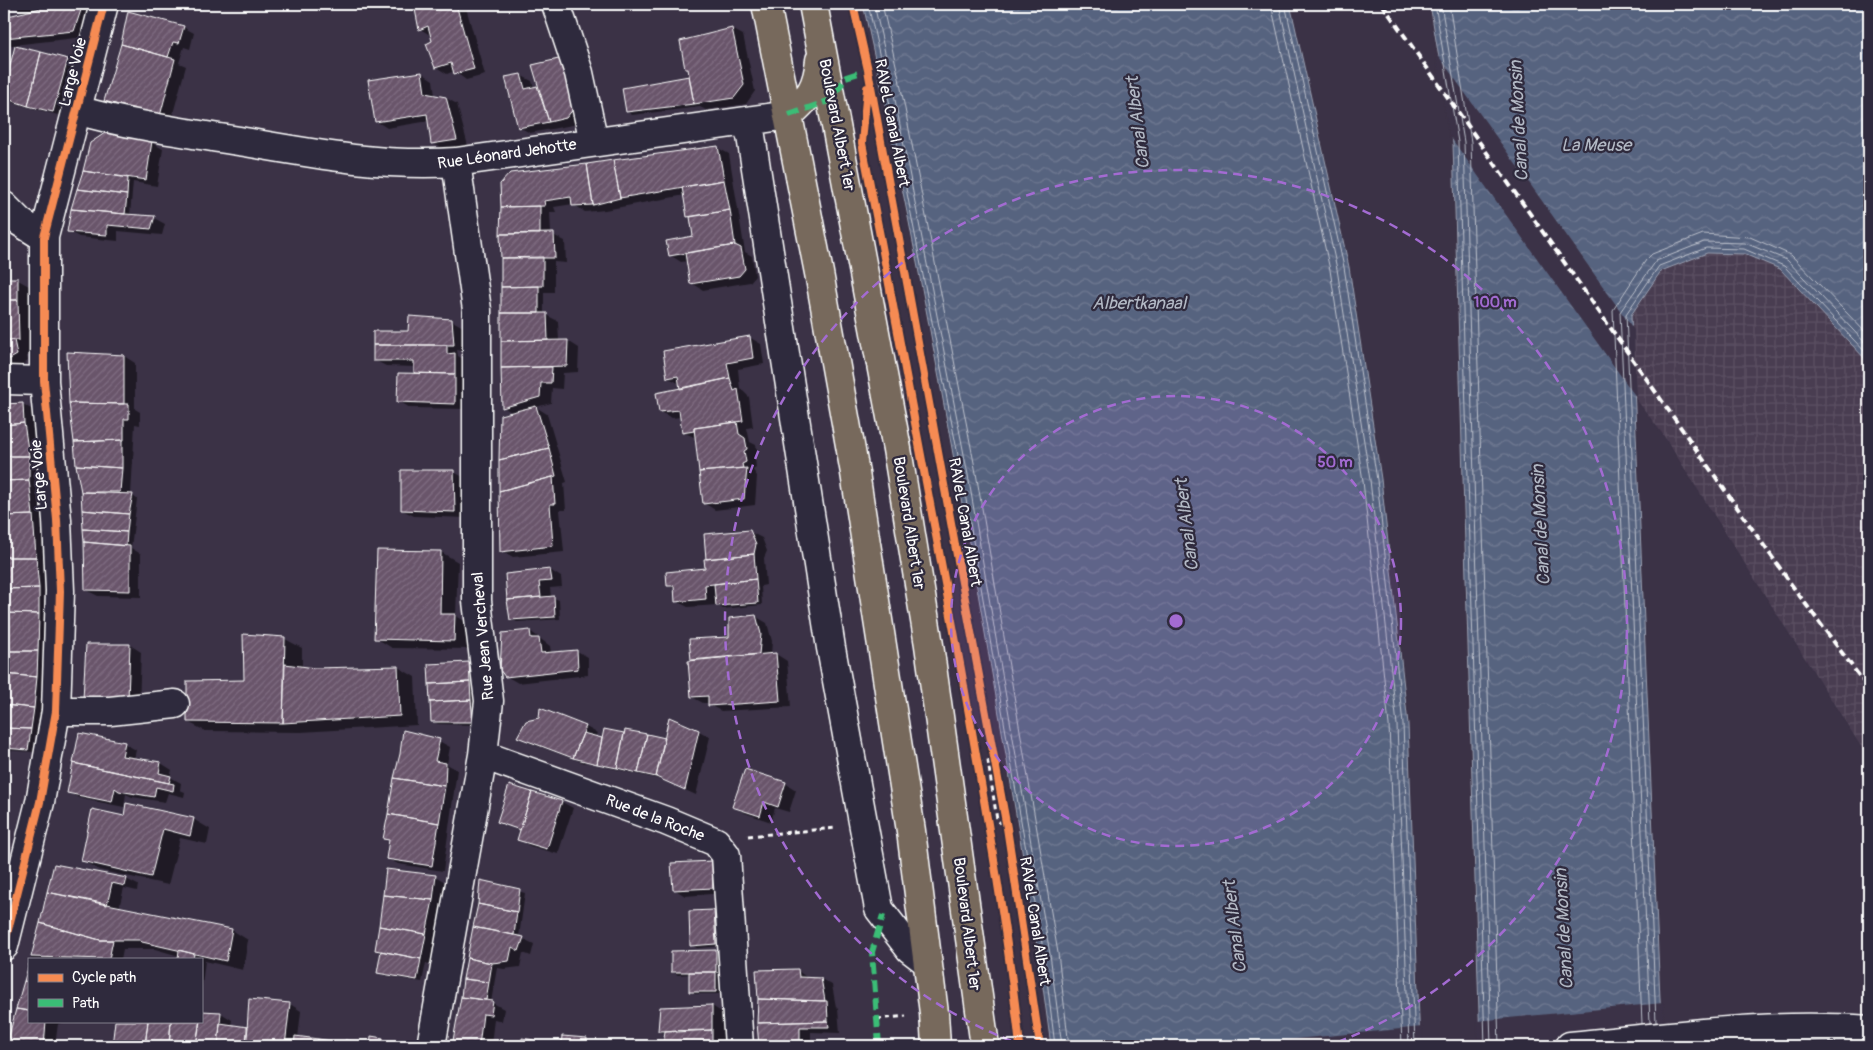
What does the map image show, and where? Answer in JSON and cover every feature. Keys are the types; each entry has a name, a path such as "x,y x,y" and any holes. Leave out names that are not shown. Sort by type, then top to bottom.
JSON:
{"main road":[{"path":"766,4 789,115 856,482 911,831 936,1046"},
{"name":"Boulevard Albert 1er","path":"813,4 898,449 929,645 985,1046"},
{"path":"789,115 808,97 818,82 822,48"}],"street":[{"name":"Large Voie","path":"4,946 40,802 56,712 60,591 57,520 44,381 44,237 104,4"},
{"path":"556,4 579,73 594,142"},
{"name":"Rue Léonard Jehotte","path":"77,110 119,122 329,156 425,164 456,162 789,115"},
{"path":"746,122 751,136 831,648 879,910 910,949 926,962"},
{"name":"Rue Jean Vercheval","path":"431,1046 483,755 489,701 477,601 477,310 456,162"},
{"path":"4,206 20,222 44,237"},
{"path":"4,380 44,381"},
{"path":"56,712 110,711 175,704"},
{"name":"Rue de la Roche","path":"483,755 666,821 716,842 726,855 739,1046"},
{"path":"1570,1046 1761,1028 1824,1026 1869,1030"}],"path":[{"path":"980,773 977,759 988,761 997,820 1007,828"},
{"path":"716,842 783,831 824,830 864,824"}],"shaded area":[{"path":"1707,253 1744,254 1780,269 1869,363 1869,759 1662,433 1633,395 1631,315 1661,271"}],"water":[{"name":"Albertkanaal","path":"863,4 1290,4 1349,267 1381,479 1408,724 1420,1046 1051,1046 1018,828 940,382 911,230"},
{"name":"La Meuse","path":"1430,4 1869,4 1869,363 1780,269 1744,254 1707,253 1661,271 1631,315 1662,1046 1480,1046 1453,143"}],"pier":[{"path":"1435,51 1634,330 1636,397 1449,135"},
{"path":"1663,1003 1665,1046 1478,1046 1477,1021"},
{"path":"1422,1027 1423,1046 1222,1046"}],"building":[{"path":"57,4 83,4 74,31 4,38 4,17"},
{"path":"414,4 456,4 474,69 454,74 451,63 435,68 426,44 432,41 428,26 419,30"},
{"path":"128,11 184,26 179,43 173,42 168,57 121,44"},
{"path":"732,28 744,85 734,98 694,104 688,69 685,69 680,41"},
{"path":"121,44 175,59 160,116 104,101"},
{"path":"15,46 41,52 28,106 4,98 4,88"},
{"path":"41,52 68,59 53,112 28,106"},
{"path":"563,58 575,107 566,118 549,122 532,65"},
{"path":"422,72 425,93 446,97 457,140 431,144 427,114 375,122 368,80"},
{"path":"521,74 525,89 537,86 549,122 518,128 505,77"},
{"path":"689,76 694,104 626,112 622,88"},
{"path":"105,133 152,141 146,180 83,171 90,143"},
{"path":"718,146 724,180 620,198 613,160"},
{"path":"613,160 620,198 593,205 587,164"},
{"path":"587,164 593,205 572,206 571,197 544,201 545,206 501,207 500,184 510,173"},
{"path":"83,171 128,178 127,195 77,189"},
{"path":"724,180 730,210 687,217 682,187"},
{"path":"77,189 127,195 125,214 71,209"},
{"path":"540,206 540,234 500,234 501,207"},
{"path":"71,209 155,216 151,229 107,225 107,235 67,232"},
{"path":"730,210 735,245 669,256 666,241 693,236 690,217"},
{"path":"554,233 555,258 501,258 500,234"},
{"path":"735,245 741,248 745,269 739,276 690,284 685,253"},
{"path":"543,257 543,286 501,287 501,258"},
{"path":"4,278 18,278 18,300 4,300"},
{"path":"539,286 539,313 501,313 501,287"},
{"path":"4,300 18,300 19,340 4,340"},
{"path":"501,313 547,313 548,340 501,341"},
{"path":"409,316 452,319 454,345 373,345 373,331 408,331"},
{"path":"750,336 753,358 727,363 730,378 680,389 678,376 667,378 663,351"},
{"path":"4,340 14,340 17,355 10,359 4,359"},
{"path":"568,340 567,366 501,368 501,341"},
{"path":"373,345 447,345 447,354 455,353 455,374 414,373 414,361 373,361"},
{"path":"67,352 124,355 124,404 69,403"},
{"path":"552,367 551,383 541,383 540,397 502,408 501,368"},
{"path":"398,373 455,374 455,404 397,402"},
{"path":"730,378 734,391 738,389 743,421 694,428 694,431 682,433 679,410 659,412 656,393"},
{"path":"23,403 24,423 4,425 4,404"},
{"path":"69,403 129,404 129,419 124,419 124,440 74,442"},
{"path":"536,406 549,448 499,460 500,415"},
{"path":"737,422 739,434 745,438 747,449 744,451 746,462 742,464 743,468 699,472 694,428"},
{"path":"24,423 29,456 4,456 4,425"},
{"path":"122,440 122,468 76,465 74,442"},
{"path":"549,448 556,476 499,491 499,460"},
{"path":"4,456 29,456 29,480 4,481"},
{"path":"76,465 122,468 120,492 81,492"},
{"path":"747,468 744,499 703,504 699,472"},
{"path":"401,470 454,470 455,512 401,510"},
{"path":"553,477 555,504 550,504 553,546 500,552 499,491"},
{"path":"29,480 33,515 4,516 4,481"},
{"path":"81,492 133,494 129,514 82,510"},
{"path":"82,510 129,514 127,532 83,529"},
{"path":"33,515 36,557 4,557 4,516"},
{"path":"83,529 127,532 126,546 84,542"},
{"path":"750,530 756,544 754,554 706,559 704,534"},
{"path":"84,542 130,546 130,591 85,590"},
{"path":"377,550 441,551 440,614 455,614 454,641 374,639"},
{"path":"754,554 756,579 705,585 706,599 675,602 674,586 667,586 666,572 705,568 704,559"},
{"path":"4,557 36,557 39,588 4,589"},
{"path":"550,569 552,581 539,582 541,597 507,600 505,574"},
{"path":"756,579 758,603 716,606 714,584"},
{"path":"39,588 39,614 4,613 4,589"},
{"path":"554,596 555,617 510,620 507,600"},
{"path":"4,613 39,614 38,651 4,651"},
{"path":"756,615 761,634 759,654 691,660 689,639 729,637 729,618"},
{"path":"530,630 531,638 539,638 541,653 577,650 578,669 505,677 500,670 502,633"},
{"path":"243,634 285,637 283,723 187,722 187,681 244,680"},
{"path":"86,644 130,644 128,700 83,699"},
{"path":"4,651 38,651 37,677 4,674"},
{"path":"776,653 780,701 708,706 708,696 691,697 688,661"},
{"path":"469,662 470,682 429,684 428,664"},
{"path":"285,664 315,668 398,666 400,716 283,723"},
{"path":"4,674 37,677 34,708 4,705"},
{"path":"470,682 471,700 430,702 429,684"},
{"path":"471,700 473,722 431,722 430,702"},
{"path":"4,705 34,708 31,729 4,728"},
{"path":"540,708 586,726 573,758 517,737 526,721 539,718"},
{"path":"669,717 699,730 685,790 656,777"},
{"path":"4,728 31,729 28,750 4,748"},
{"path":"604,729 624,733 617,768 597,764"},
{"path":"403,730 440,739 435,761 446,763 445,786 394,778"},
{"path":"625,730 647,734 638,773 617,768"},
{"path":"79,733 125,742 122,756 161,762 159,773 171,776 169,783 73,763"},
{"path":"583,733 602,738 597,764 573,758"},
{"path":"647,734 665,738 656,777 638,773"},
{"path":"73,763 174,784 173,791 156,787 154,797 119,791 115,788 112,802 67,793"},
{"path":"745,769 786,782 778,807 764,802 760,816 732,807"},
{"path":"394,778 445,786 439,823 388,814"},
{"path":"509,785 532,792 520,830 497,822"},
{"path":"532,792 562,801 547,849 517,840"},
{"path":"126,803 194,818 190,836 163,829 151,877 81,861 92,809 124,816"},
{"path":"388,814 439,823 432,866 386,859 389,840 383,839"},
{"path":"712,861 713,888 673,890 671,863"},
{"path":"54,864 127,878 125,886 112,883 107,905 47,892"},
{"path":"386,869 436,875 433,900 383,895"},
{"path":"480,880 520,889 517,912 478,904"},
{"path":"47,892 232,929 226,961 140,940 100,940 40,923"},
{"path":"383,895 433,900 426,934 379,926"},
{"path":"478,904 517,912 514,935 473,927"},
{"path":"714,910 716,944 690,946 689,911"},
{"path":"40,923 100,940 113,940 109,958 31,957"},
{"path":"379,926 426,934 421,959 375,950"},
{"path":"473,927 524,937 519,951 512,947 509,961 492,963 467,958"},
{"path":"179,950 194,954 193,958 178,958"},
{"path":"716,950 716,972 671,972 671,951"},
{"path":"381,951 421,959 417,980 377,973"},
{"path":"467,958 492,963 489,982 463,979"},
{"path":"28,967 28,982 24,981"},
{"path":"798,969 799,977 821,978 825,1001 758,999 756,970"},
{"path":"689,972 716,972 716,992 689,992"},
{"path":"463,979 489,982 486,1000 461,997"},
{"path":"24,981 28,982 28,1011 16,1009"},
{"path":"461,997 493,1001 491,1015 483,1014 479,1046 452,1046"},
{"path":"249,999 290,1003 285,1046 246,1046"},
{"path":"758,999 827,1001 828,1021 757,1023"},
{"path":"712,1005 712,1030 658,1031 660,1007"},
{"path":"16,1009 28,1011 28,1022 46,1022 44,1046 14,1045 9,1036"},
{"path":"202,1011 221,1012 218,1046 196,1046 199,1022 202,1022"},
{"path":"828,1021 829,1027 800,1027 800,1046 759,1046 757,1023"},
{"path":"115,1022 148,1022 145,1046 112,1046"},
{"path":"148,1022 171,1022 169,1046 145,1046"},
{"path":"171,1022 200,1022 196,1046 169,1046"},
{"path":"220,1023 248,1027 246,1046 218,1046"},
{"path":"676,1030 676,1032 712,1030 712,1043 714,1046 663,1046 665,1031"},
{"path":"295,1036 318,1039 318,1046 294,1046"},
{"path":"371,1036 383,1038 383,1044 397,1046 370,1046"},
{"path":"562,1036 587,1038 586,1046 561,1046"},
{"path":"522,1038 534,1040 533,1046 522,1046"},
{"path":"318,1039 345,1043 345,1046 318,1046"},
{"path":"345,1040 370,1044 370,1046 345,1046"},
{"path":"479,1043 503,1045 479,1046"}],"railway":[{"path":"1382,4 1796,591 1869,689"}],"marked path":[{"path":"789,115 831,100 846,77 868,70"},
{"path":"879,1046 872,952 883,915"}],"cycle path":[{"path":"4,946 40,802 56,711 60,591 57,520 44,381 44,237 104,4"},
{"name":"RAVeL Canal Albert","path":"853,4 868,70 1007,828 1040,1046"},
{"name":"RAVeL Canal Albert","path":"867,88 862,143 925,471 978,763 1001,904 1020,1046"}],"water label":[{"name":"Canal de Monsin","path":"1519,121"},
{"name":"Canal Albert","path":"1138,123"},
{"name":"Canal Albert","path":"1187,525"},
{"name":"Canal de Monsin","path":"1541,525"},
{"name":"Canal Albert","path":"1235,927"},
{"name":"Canal de Monsin","path":"1564,929"}]}
